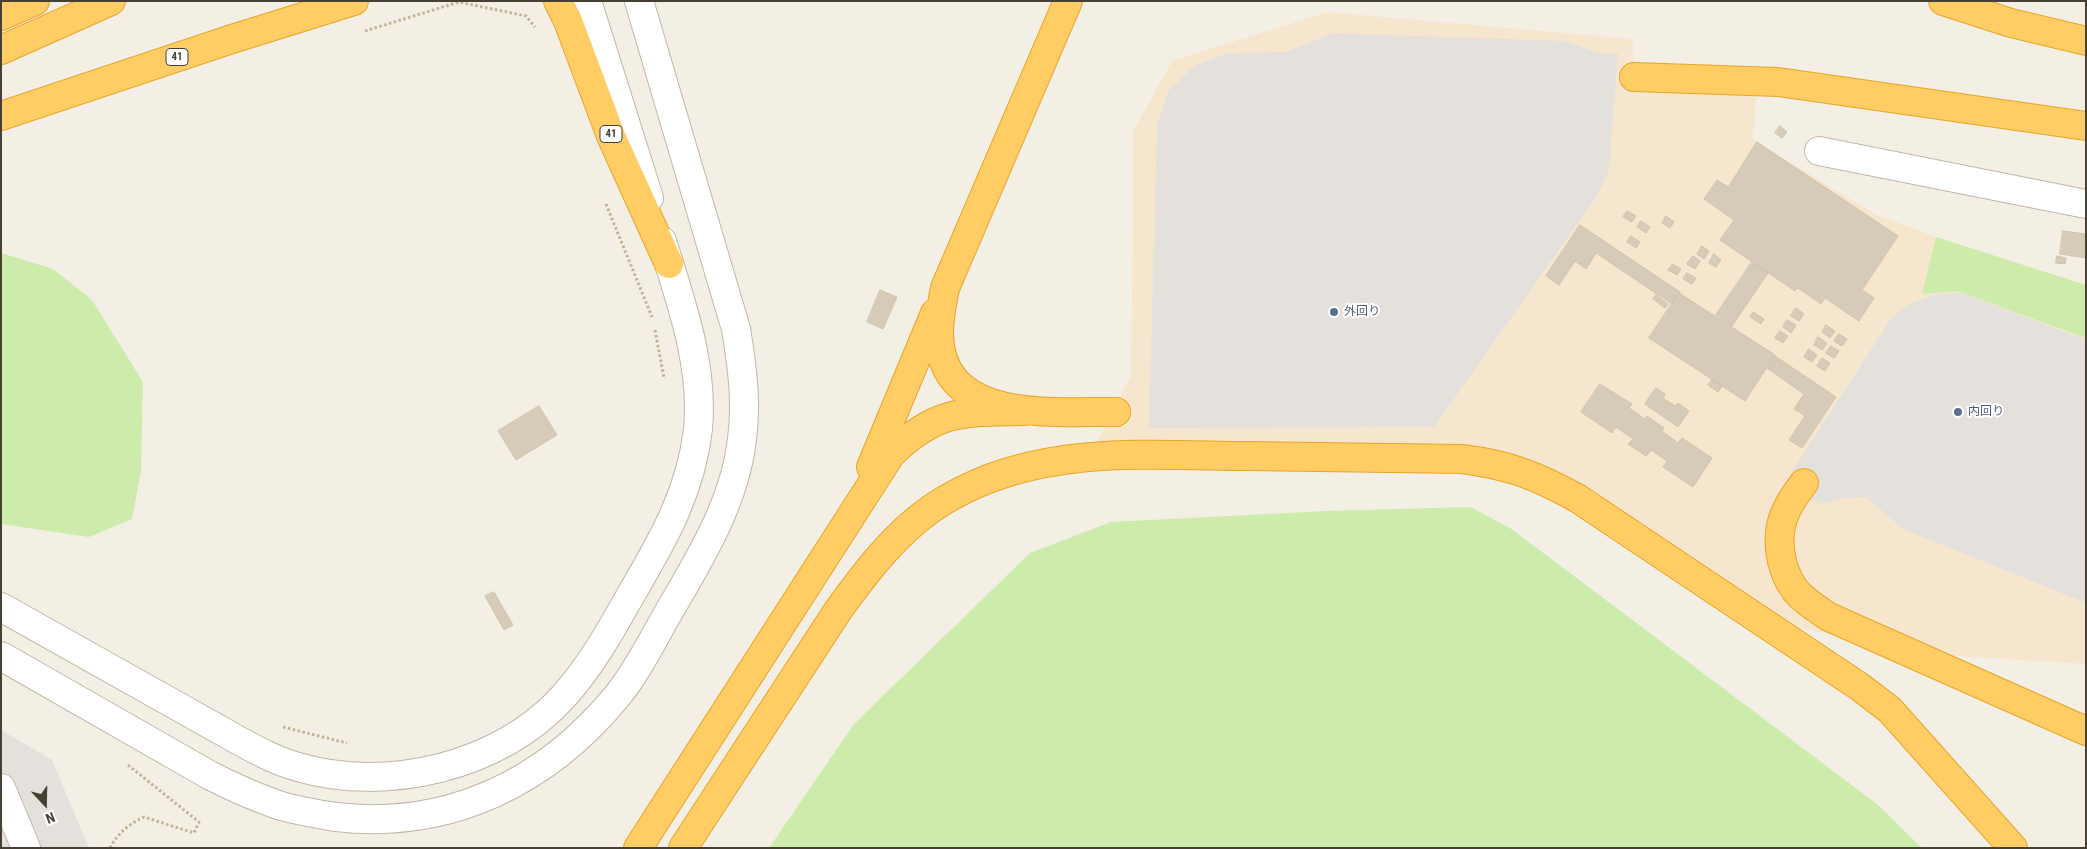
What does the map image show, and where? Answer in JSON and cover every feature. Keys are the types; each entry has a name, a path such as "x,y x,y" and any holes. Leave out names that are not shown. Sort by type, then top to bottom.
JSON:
{"highway":[{"path":"1,16 35,1"},
{"path":"1,50 111,1"},
{"name":"41","path":"1,116 232,39 354,1"},
{"name":"41","path":"558,1 568,21 611,136 669,264"},
{"path":"850,517 945,288 1068,1"},
{"path":"1943,1 2049,34 2086,41"},
{"path":"1634,77 1778,82 2086,126"},
{"path":"945,288 939,320 939,335 943,355 952,376 963,388 976,397 997,406 1024,411"},
{"path":"638,848 891,454 909,436 929,424 948,416 974,412 1116,412"},
{"path":"683,848 839,609 868,570 908,526 932,508 958,494 1017,469 1047,462 1123,455 1462,459 1492,463 1523,471 1577,498 1868,693 1890,710 2012,846"},
{"path":"1804,483 1786,509 1781,527 1779,548 1785,571 1796,590 1810,604 1829,617 2084,731"}],"street":[{"path":"1,606 266,755 298,767 332,774 368,778 408,775 476,755 510,740 535,722 561,699 583,674 601,647 659,546 680,503 692,469 698,428 698,388 692,346 669,264 588,1"},
{"path":"1,656 211,776 246,793 280,806 314,814 389,819 428,814 464,806 500,791 532,773 562,752 591,725 619,694 638,666 705,549 722,513 734,476 742,440 744,403 742,364 736,328 638,1"},
{"path":"1819,151 2086,204"},
{"path":"1,788 26,848"}],"path":[{"path":"355,34 459,2 526,16 538,30"},
{"path":"604,199 653,321 666,385"},
{"path":"275,725 350,744"},
{"path":"110,848 115,839 130,823 144,817 194,833 199,822 124,763"}],"shaded area":[{"path":"1327,12 1633,39 1634,77 1757,82 1753,140 1875,214 1936,237 2086,285 2086,664 1954,656 1778,625 1490,453 1097,442 1131,376 1134,130 1172,61"},
{"name":"外回り","path":"1334,33 1564,41 1599,53 1618,53 1609,171 1597,196 1434,427 1149,428 1157,125 1168,91 1194,66 1227,53 1285,52"},
{"name":"内回り","path":"1962,293 2086,340 2086,603 1903,529 1866,497 1843,498 1821,504 1784,484 1892,317 1911,303 1936,294"},
{"path":"1,730 52,760 89,848 1,848"}],"green space":[{"path":"1936,237 2086,285 2086,338 1957,291 1922,294"},
{"path":"1,253 53,269 92,300 143,382 141,471 132,519 89,537 1,524"},
{"path":"1470,507 1510,528 1877,804 1922,848 769,848 854,724 1030,553 1111,522 1326,511"}],"building":[{"path":"1780,126 1787,132 1782,138 1775,133"},
{"path":"1757,142 1898,236 1862,290 1874,298 1859,321 1825,298 1821,304 1798,288 1795,291 1720,240 1734,220 1704,199 1717,180 1728,187"},
{"path":"1627,211 1636,216 1632,222 1623,217"},
{"path":"1666,216 1674,222 1670,228 1662,223"},
{"path":"1641,221 1650,227 1646,233 1637,227"},
{"path":"1580,225 1680,292 1672,304 1596,253 1586,269 1575,261 1559,285 1546,276"},
{"path":"2063,231 2086,234 2086,258 2060,254"},
{"path":"1631,236 1640,242 1636,248 1627,242"},
{"path":"1702,246 1709,251 1704,259 1697,254"},
{"path":"1714,254 1721,260 1716,267 1709,263"},
{"path":"1693,256 1700,261 1695,269 1687,264"},
{"path":"2057,256 2066,258 2065,264 2056,263"},
{"path":"1752,262 1768,273 1732,326 1716,315"},
{"path":"1673,264 1681,269 1677,275 1668,270"},
{"path":"1687,273 1696,278 1692,284 1683,279"},
{"path":"880,290 897,297 883,329 867,322"},
{"path":"1679,293 1775,355 1745,401 1649,338"},
{"path":"1656,295 1668,304 1665,308 1653,299"},
{"path":"1796,308 1804,314 1799,321 1791,316"},
{"path":"1753,312 1764,319 1761,324 1750,317"},
{"path":"1787,320 1796,325 1791,333 1783,327"},
{"path":"1826,325 1835,331 1830,338 1822,332"},
{"path":"1780,331 1788,336 1783,343 1775,338"},
{"path":"1839,334 1847,339 1842,346 1834,341"},
{"path":"1818,337 1827,343 1822,350 1814,345"},
{"path":"1831,346 1839,351 1834,358 1826,353"},
{"path":"1809,349 1817,355 1812,362 1804,357"},
{"path":"1775,356 1836,397 1802,448 1789,440 1805,416 1794,409 1804,394 1767,368"},
{"path":"1822,358 1830,363 1825,371 1817,366"},
{"path":"1712,380 1722,386 1718,392 1708,385"},
{"path":"1600,384 1632,404 1629,408 1645,419 1647,416 1664,428 1662,431 1678,443 1682,438 1712,458 1693,487 1663,467 1667,461 1651,450 1646,456 1628,444 1633,439 1616,427 1612,433 1581,412"},
{"path":"1656,388 1665,394 1663,398 1675,406 1678,403 1689,411 1678,427 1645,404"},
{"path":"539,406 557,435 516,460 498,431"},
{"path":"494,592 513,625 504,630 485,596"}],"place":[{"name":"外回り","path":"1334,312"},
{"name":"内回り","path":"1958,412"}]}
